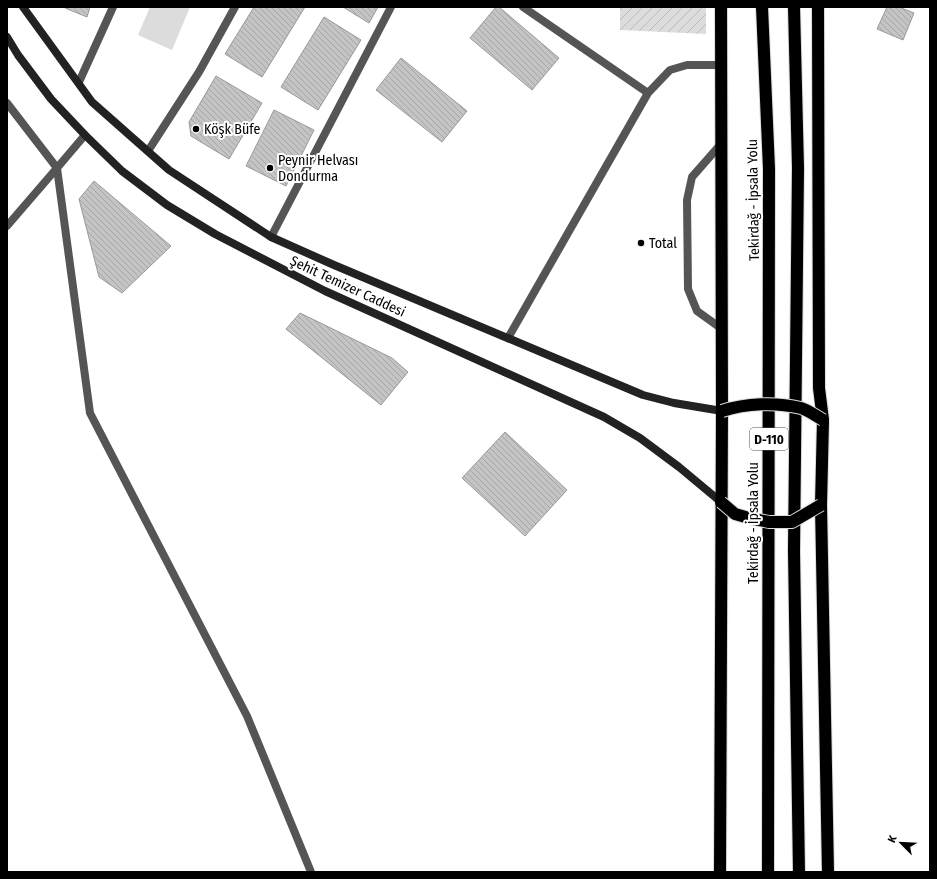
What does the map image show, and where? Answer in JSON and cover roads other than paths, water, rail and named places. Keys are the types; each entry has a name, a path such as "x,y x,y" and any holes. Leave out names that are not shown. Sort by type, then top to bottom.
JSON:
{"highway":[{"path":"720,872 722,410 721,7"},
{"name":"Tekirdağ - İpsala Yolu","path":"762,7 769,169 768,872"},
{"name":"D-110","path":"794,7 798,168 794,551 798,872"},
{"path":"818,7 819,388 823,420 821,505 828,872"},
{"path":"722,410 736,407 782,405 802,408 823,420"},
{"path":"721,502 735,514 769,522 792,522 821,505"}],"main road":[{"name":"Şehit Temizer Caddesi","path":"23,7 79,82 92,102 169,170 271,237 642,395 674,404 722,410"},
{"name":"Şehit Temizer Caddesi","path":"7,37 18,55 51,99 85,135 122,171 167,205 215,234 326,291 604,417 646,442 721,502"}],"street":[{"path":"79,82 113,7"},
{"path":"148,151 199,72 235,7"},
{"path":"271,237 391,7"},
{"path":"523,7 648,93"},
{"path":"508,338 648,93 670,70 686,65 722,64"},
{"path":"7,103 57,168 90,413 246,716 311,872"},
{"path":"7,226 85,135"},
{"path":"721,144 692,177 687,207 688,289 697,311 722,329"}],"place":[{"name":"Köşk Büfe","path":"196,129"},
{"name":"Peynir Helvası Dondurma","path":"270,168"},
{"name":"Total","path":"641,243"}]}
